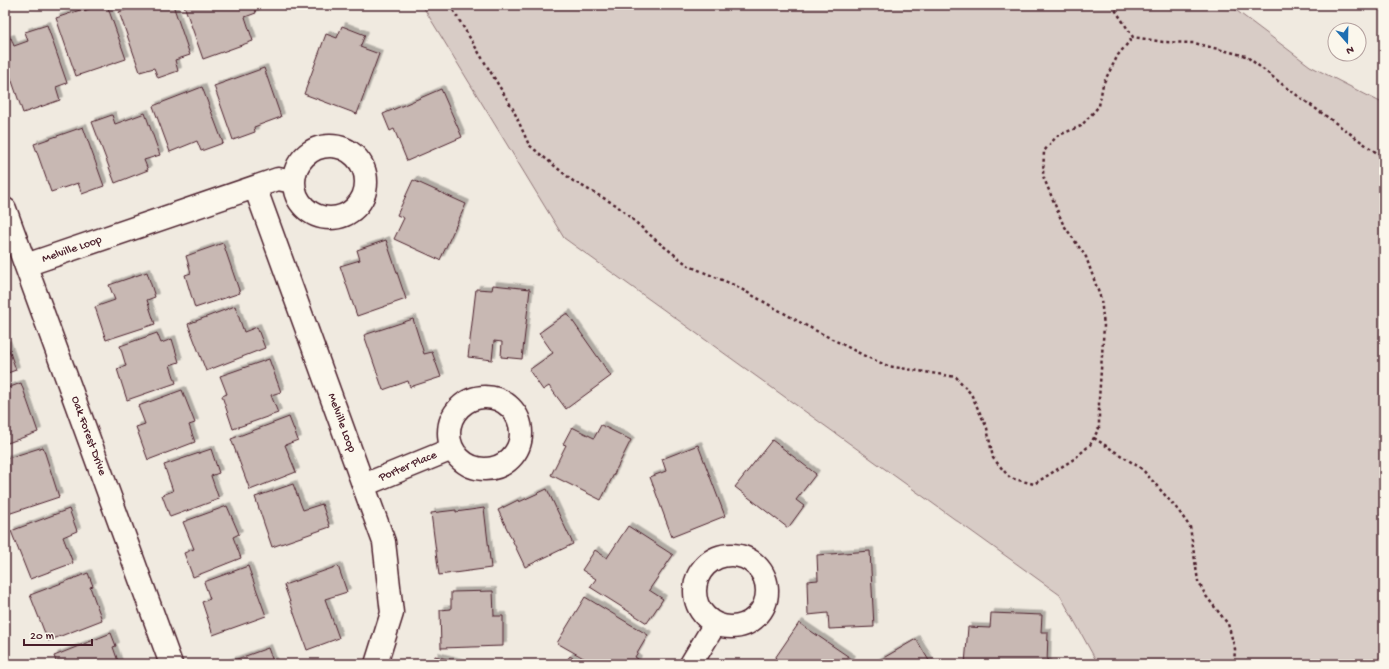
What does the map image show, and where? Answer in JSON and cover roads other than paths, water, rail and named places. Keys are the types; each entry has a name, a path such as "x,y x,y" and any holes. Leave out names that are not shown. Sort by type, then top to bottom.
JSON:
{"street":[{"name":"Melville Loop","path":"26,265 278,179 293,182"},
{"name":"Melville Loop","path":"254,187 384,542 392,613 376,664"},
{"name":"Oak Forest Drive","path":"5,209 171,664"},
{"name":"Porter Place","path":"364,485 452,449"},
{"path":"690,664 715,624"}]}
